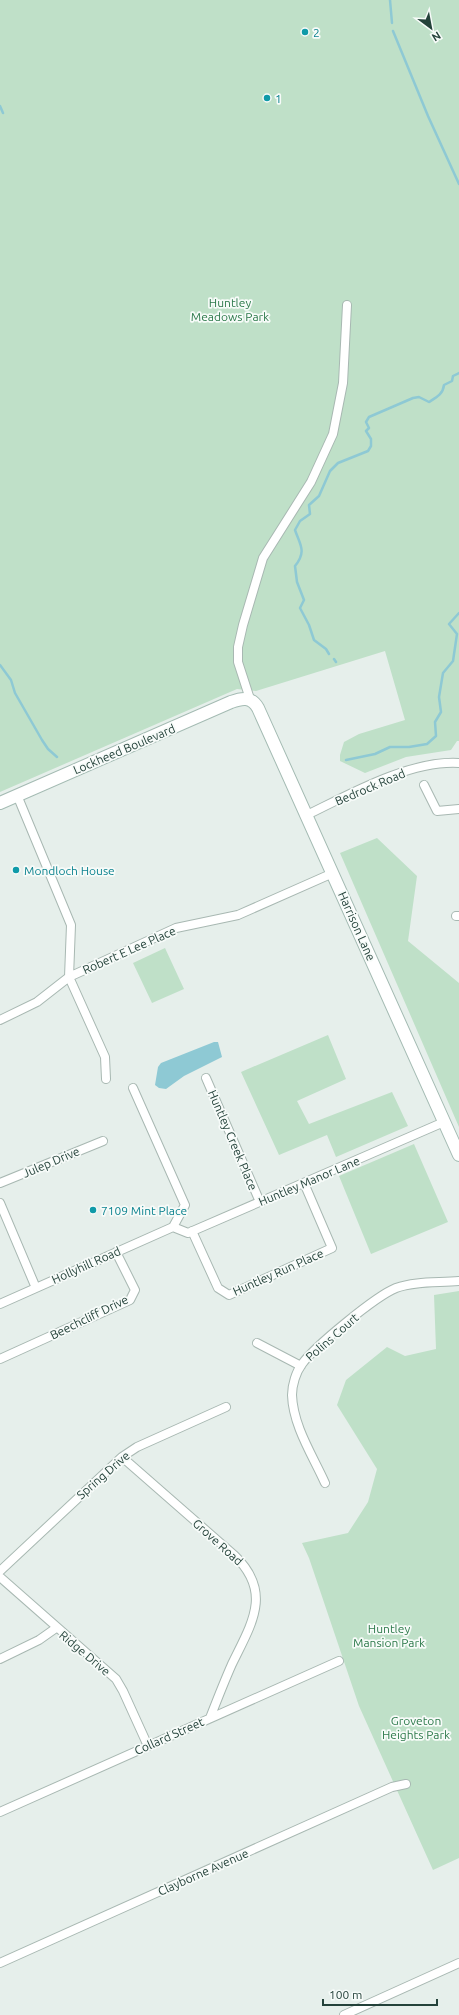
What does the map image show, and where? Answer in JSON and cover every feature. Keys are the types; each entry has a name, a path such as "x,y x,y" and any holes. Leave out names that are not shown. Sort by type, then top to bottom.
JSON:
{"street":[{"path":"250,699 238,662 238,647 243,625 263,558 311,482 333,434 343,383 347,305"},
{"name":"Lockheed Boulevard","path":"0,803 231,702 242,698 250,699"},
{"name":"Harrison Lane","path":"250,699 258,708 459,1155"},
{"name":"Bedrock Road","path":"307,815 395,775 438,764 459,763"},
{"path":"424,785 436,811 459,810"},
{"path":"17,795 71,925 69,977 105,1057 106,1079"},
{"name":"Robert E Lee Place","path":"0,1020 37,1002 69,977 176,928 238,914 333,873"},
{"name":"Huntley Creek Place","path":"206,1078 260,1202"},
{"path":"133,1088 184,1205 173,1227 188,1233 192,1231"},
{"name":"Huntley Manor Lane","path":"192,1231 444,1122"},
{"name":"Julep Drive","path":"0,1183 102,1141"},
{"name":"Huntley Run Place","path":"192,1231 218,1288 229,1295 332,1248 304,1183"},
{"path":"0,1203 36,1288"},
{"name":"Hollyhill Road","path":"0,1304 173,1227"},
{"name":"Beechcliff Drive","path":"0,1359 130,1300 135,1290 116,1252"},
{"name":"Polins Court","path":"325,1483 294,1413 293,1390 301,1366 311,1352 384,1294 399,1287 410,1285 459,1281"},
{"path":"257,1343 301,1366"},
{"name":"Spring Drive","path":"0,1571 122,1457 137,1447 226,1407"},
{"name":"Grove Road","path":"122,1457 234,1554 254,1581 257,1594 255,1613 224,1682 210,1718"},
{"name":"Ridge Drive","path":"0,1577 56,1628 77,1644 116,1679 148,1746"},
{"path":"0,1659 39,1640 56,1628"},
{"name":"Collard Street","path":"0,1812 339,1661"},
{"name":"Clayborne Avenue","path":"0,1963 392,1787 406,1784"},
{"path":"344,2015 459,1963"}],"green space":[{"name":"Huntley Meadows Park","path":"0,0 459,0 459,741 457,741 451,750 406,757 365,773 340,761 340,755 344,742 359,734 405,720 385,651 256,691 237,689 0,792"},
{"path":"377,838 417,876 408,941 459,983 459,1127 340,853"},
{"path":"165,948 184,989 152,1003 133,963"},
{"path":"328,1035 346,1079 297,1101 309,1124 392,1092 408,1126 336,1157 327,1135 279,1155 241,1072"},
{"path":"414,1144 448,1222 371,1254 339,1176"},
{"path":"459,1291 459,1858 433,1870 359,1706 309,1558 302,1543 348,1533 368,1502 377,1469 337,1405 346,1380 387,1347 405,1356 436,1349 434,1295"}],"water":[{"path":"214,1042 218,1042 222,1057 184,1076 166,1089 159,1088 155,1085 158,1067 161,1063"}],"waterway":[{"path":"390,0 392,23"},
{"path":"393,31 428,116 459,184"},
{"path":"0,106 3,113"},
{"path":"329,654 326,649 314,640 309,625 300,608 304,600 297,582 295,566 299,561 302,552 295,530 300,521 310,514 309,505 319,496 330,471 338,463 368,451 371,446 371,439 366,431 369,428 366,422 369,417 413,398 419,397 429,402 439,395 444,385 452,381 453,376 459,373"},
{"path":"346,760 375,754 390,747 409,747 427,744 436,736 435,722 441,712 439,697 443,673 453,661 457,634 449,624 459,613"},
{"path":"0,665 11,680 15,693 42,740 48,749 57,757"}],"place":[{"name":"2","path":"305,32"},
{"name":"1","path":"267,98"},
{"name":"Mondloch House","path":"16,870"},
{"name":"7109 Mint Place","path":"93,1210"}],"park label":[{"name":"Huntley Mansion Park","path":"389,1635"},
{"name":"Groveton Heights Park","path":"416,1727"}]}
